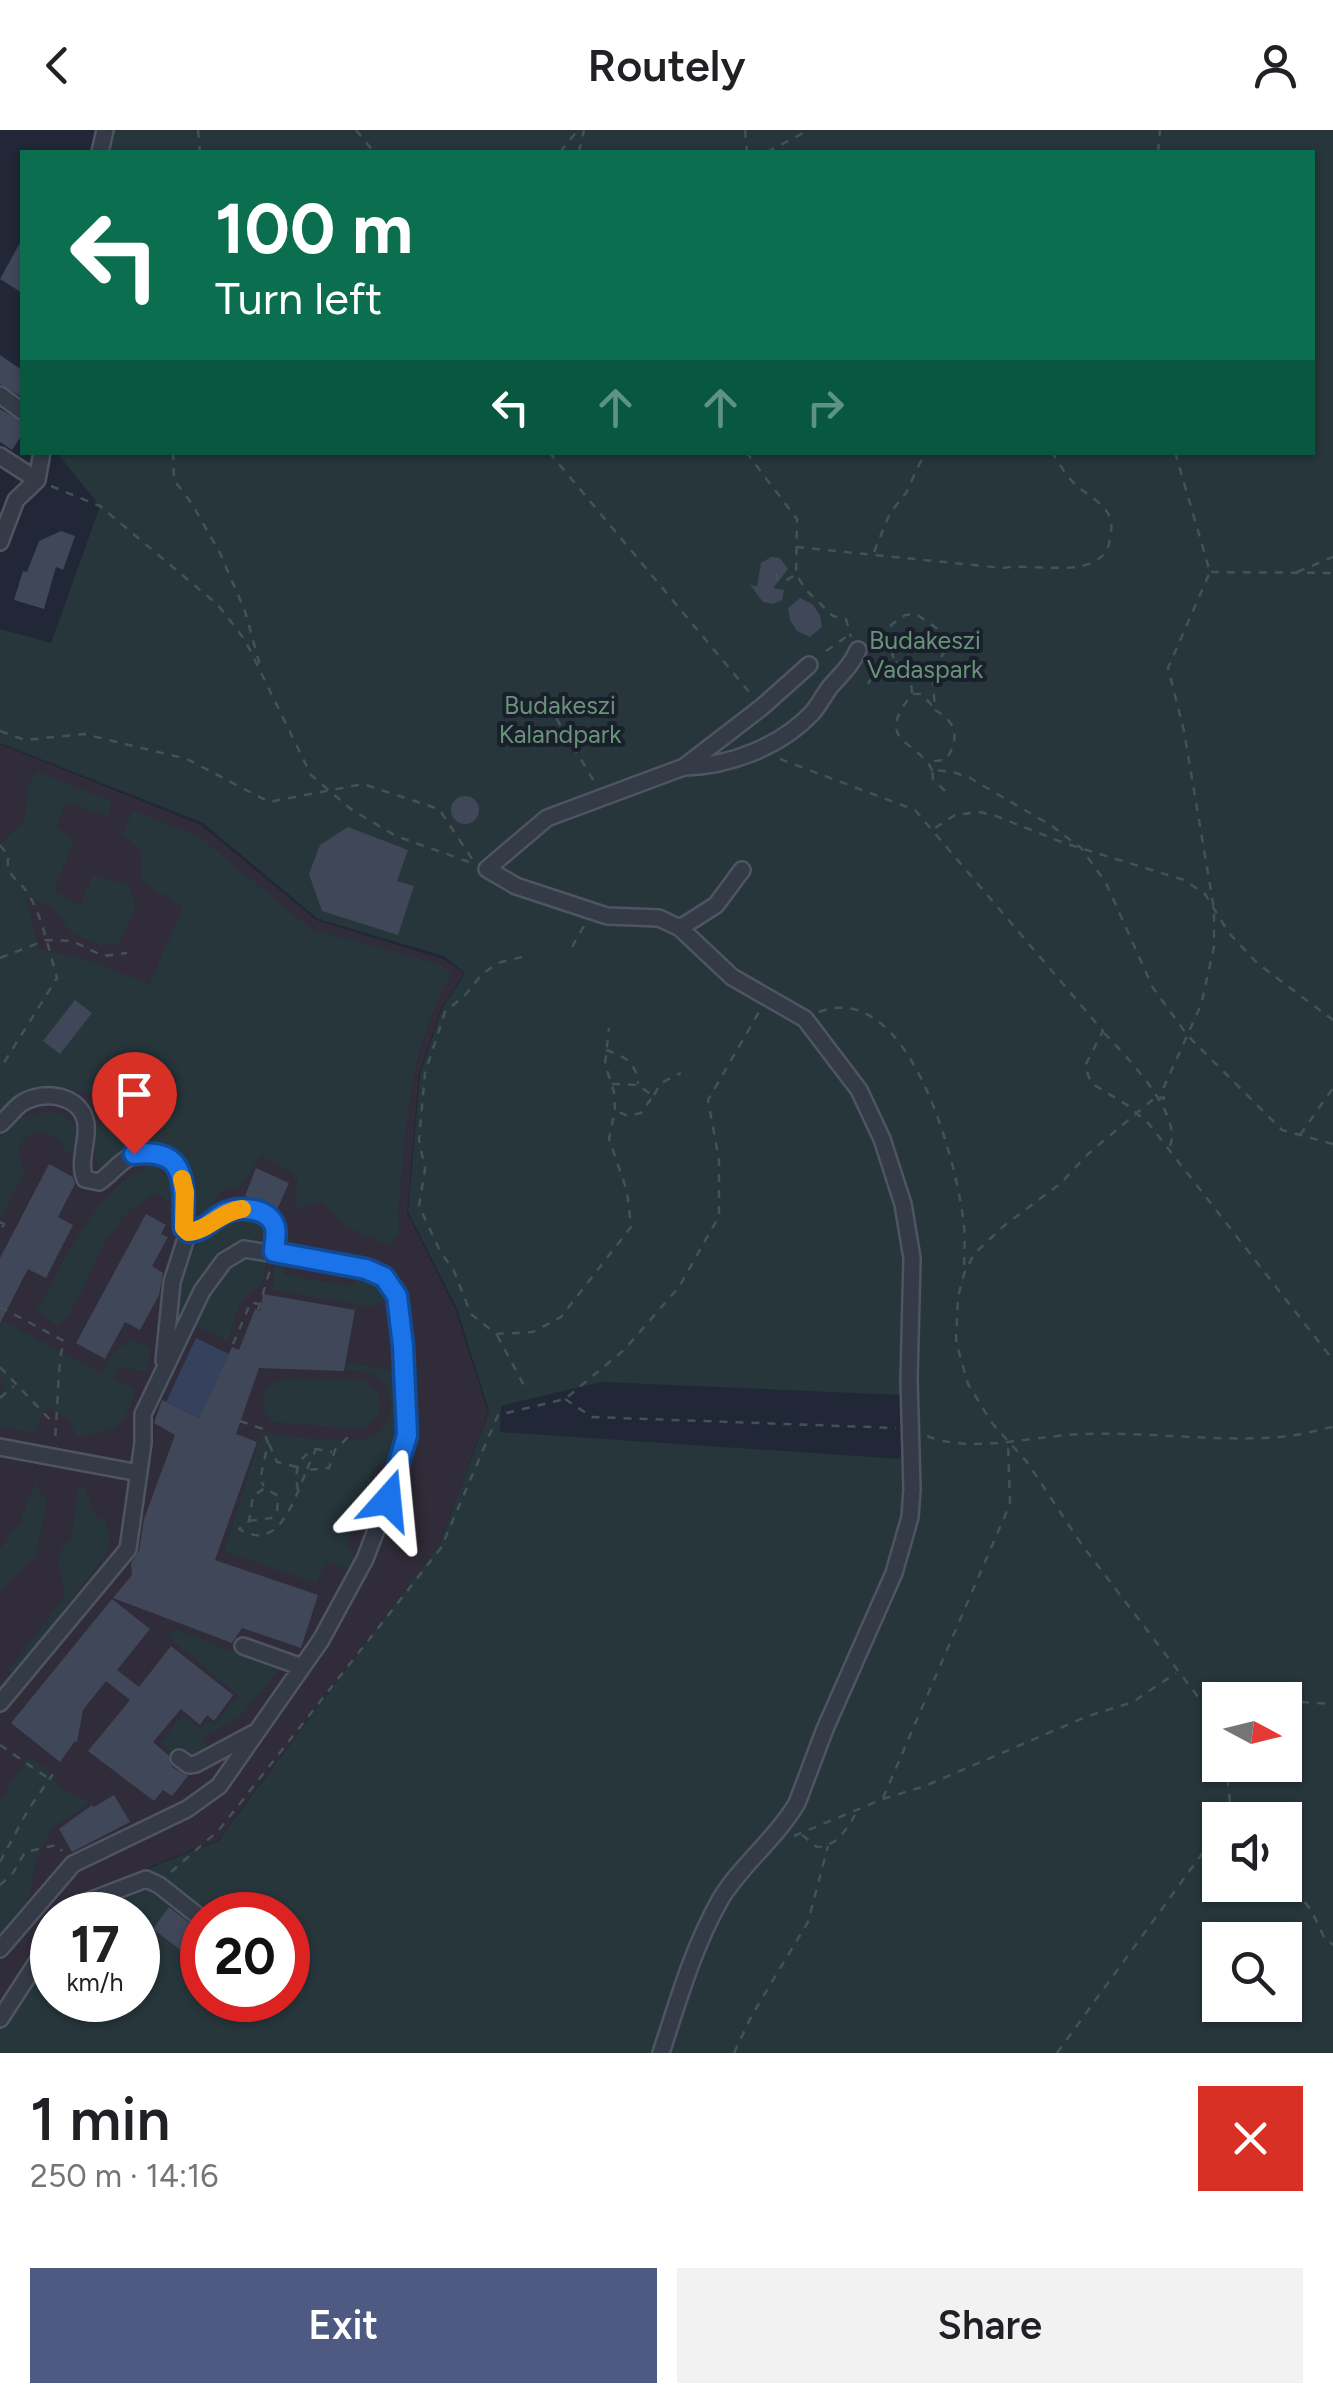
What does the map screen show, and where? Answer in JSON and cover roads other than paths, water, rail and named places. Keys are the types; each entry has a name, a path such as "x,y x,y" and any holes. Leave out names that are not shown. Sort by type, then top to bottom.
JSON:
{"street":[{"path":"0,542 16,500 37,480 41,455"},
{"path":"0,456 37,480"},
{"path":"684,767 707,766 761,748 793,730 852,664 858,650"},
{"path":"661,2053 698,1946 722,1897 798,1803 825,1729 894,1573 910,1516 908,1379 912,1258 902,1204 882,1140 859,1090 805,1019 732,978 680,928 659,918 607,916 516,886 487,869 547,818 684,767 762,707 809,664"},
{"path":"680,928 716,905 742,870"},
{"path":"0,1124 20,1104 36,1096 70,1100 85,1117 85,1179 98,1182 134,1154 150,1152 164,1156 180,1172 185,1192 184,1228 188,1232"},
{"path":"188,1232 202,1229 234,1210 254,1210 270,1219 275,1228 274,1252"},
{"path":"163,1371 172,1282 188,1232"},
{"path":"0,1703 128,1549 139,1473 142,1414 202,1291 224,1261 244,1249 366,1269 384,1277 397,1296 407,1435 399,1470 365,1559 320,1640 220,1786 188,1809 74,1864 0,1949"},
{"path":"0,1447 139,1473"},
{"path":"243,1646 302,1667"},
{"path":"179,1758 189,1766 196,1764 256,1732"},
{"path":"114,1892 146,1880 180,1902"},
{"path":"0,2020 30,1973"}],"water":[{"path":"196,1338 229,1354 199,1418 166,1402"}],"park label":[{"name":"Budakeszi Vadaspark","path":"925,654"},
{"name":"Budakeszi Kalandpark","path":"560,720"}]}
